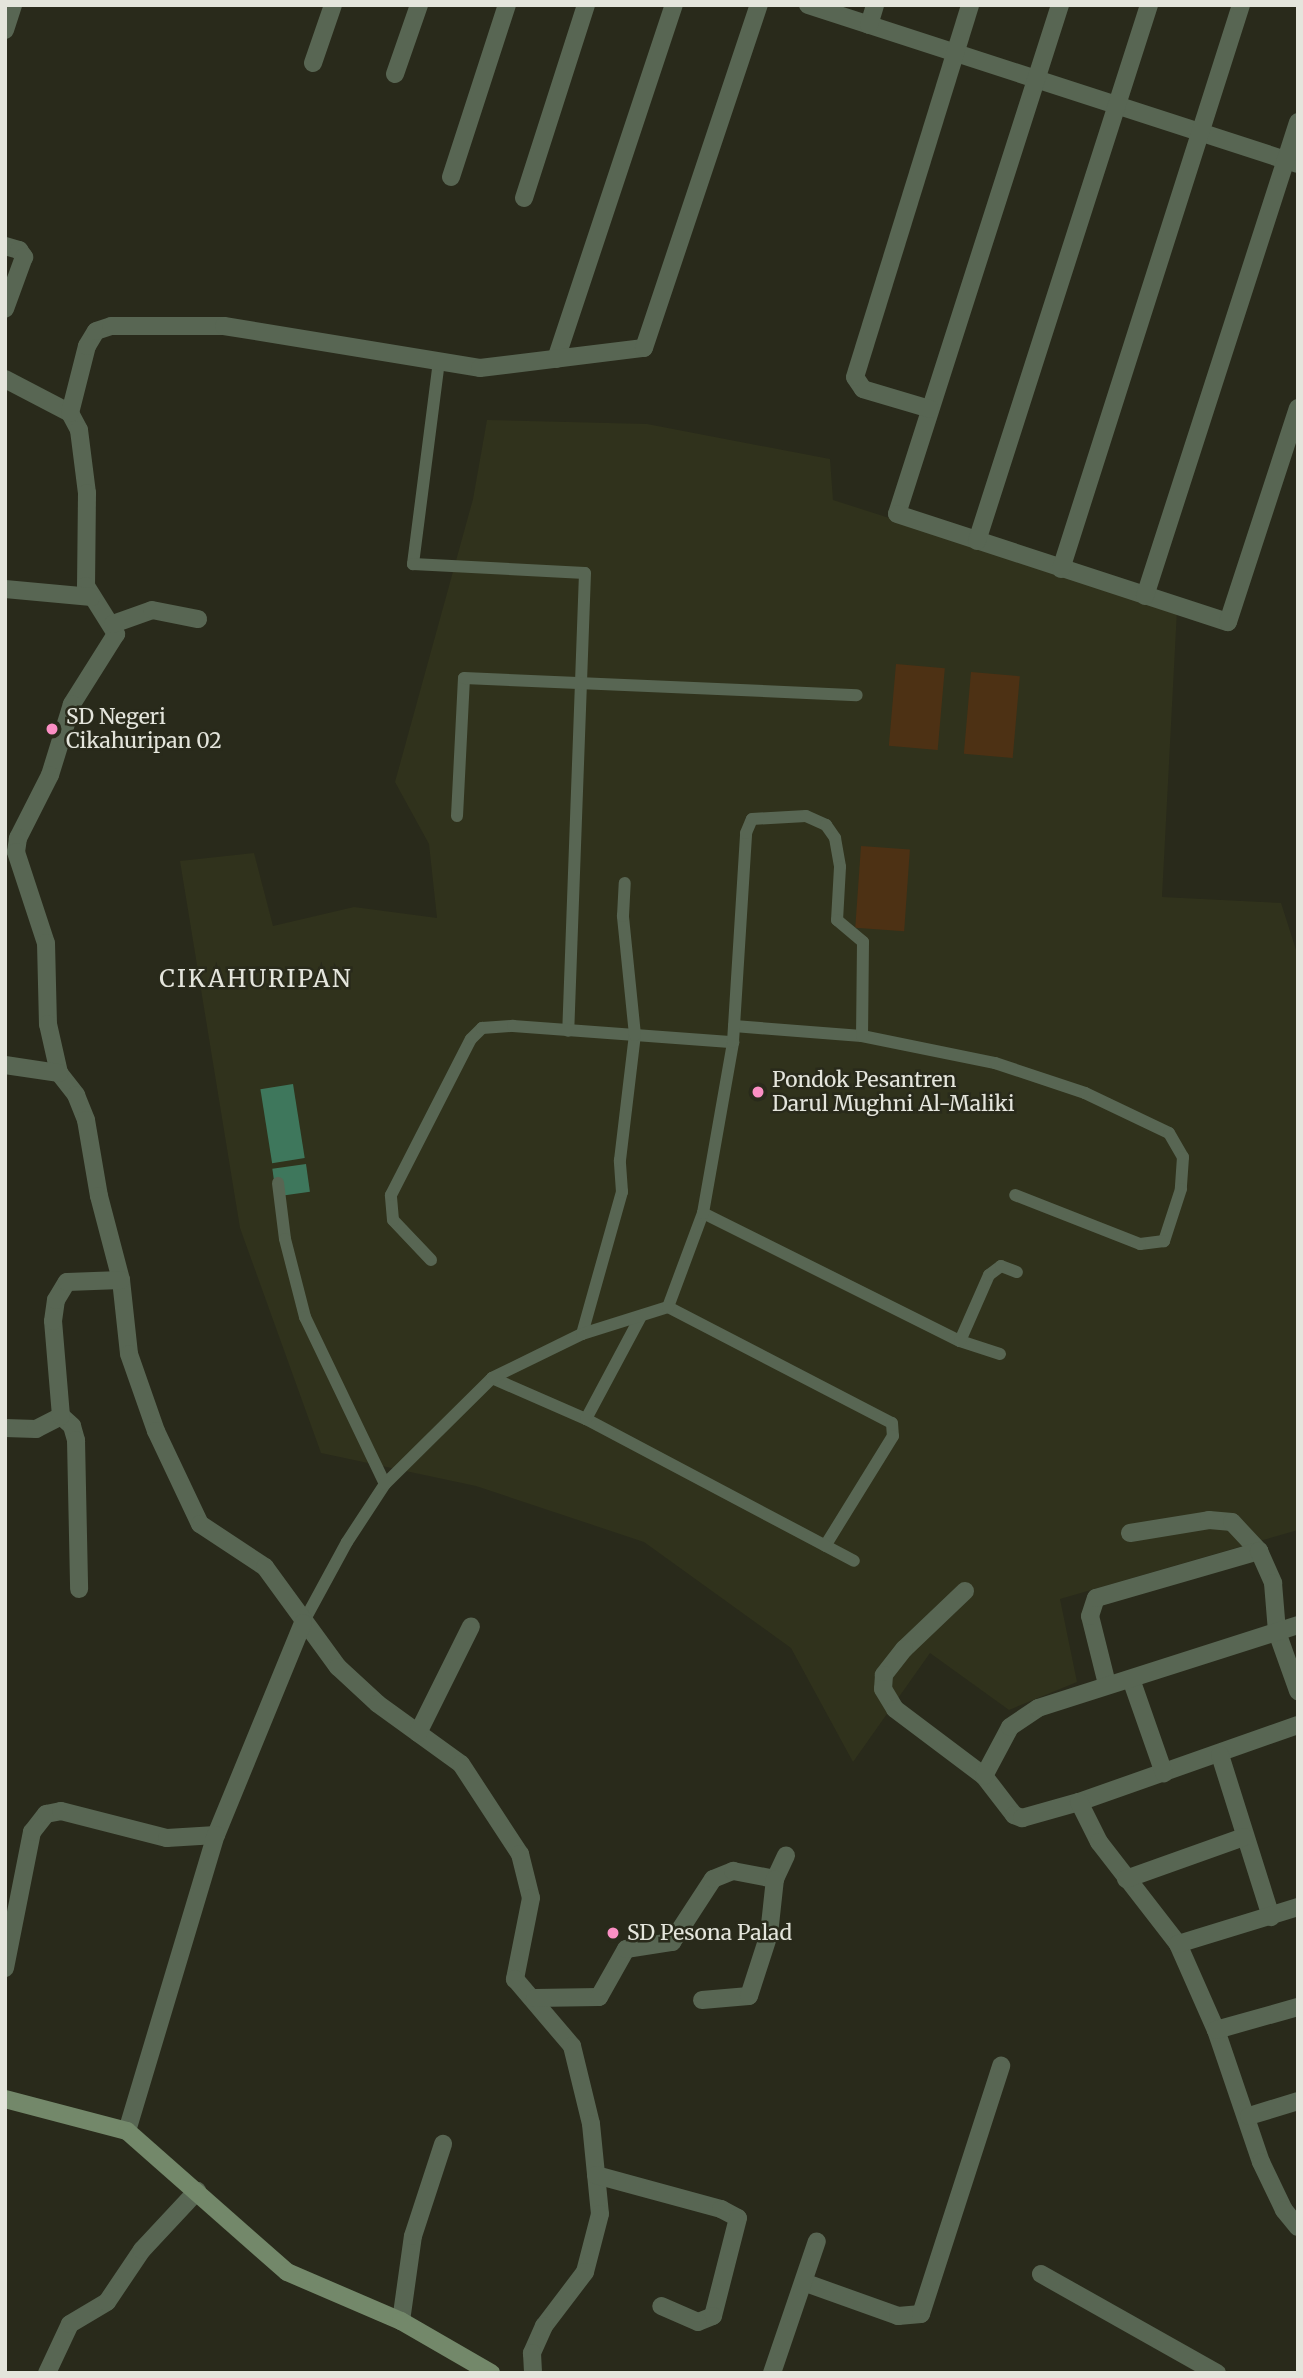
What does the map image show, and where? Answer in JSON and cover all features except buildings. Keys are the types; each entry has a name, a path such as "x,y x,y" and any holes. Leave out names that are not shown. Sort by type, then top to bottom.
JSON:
{"street":[{"path":"5,30 13,5"},
{"path":"313,62 333,5"},
{"path":"395,74 419,5"},
{"path":"451,177 507,5"},
{"path":"524,198 586,5"},
{"path":"556,359 674,5"},
{"path":"69,413 87,345 96,331 111,326 224,326 480,368 648,346 759,5"},
{"path":"808,5 1292,162"},
{"path":"869,25 875,5"},
{"path":"930,410 863,389 855,377 970,5"},
{"path":"1060,5 896,512 1061,569 1228,622 1298,408"},
{"path":"977,541 1149,5"},
{"path":"1061,569 1241,5"},
{"path":"1145,596 1292,162 1298,122"},
{"path":"5,246 19,250 24,257 5,309"},
{"path":"5,379 69,413 79,430 84,458 84,573 92,597 113,624 116,634 110,649 72,704 50,775 18,838 20,866 46,943 48,1024 59,1073 82,1104 99,1196 121,1280 133,1367 183,1496 208,1533 265,1567 303,1623 338,1667 418,1733 461,1764 520,1854 531,1898 515,1979 535,1998 572,2046 583,2077 600,2214 593,2251 585,2272 544,2326 532,2353 533,2373"},
{"path":"5,589 92,597"},
{"path":"113,624 152,610 198,619"},
{"path":"5,1065 59,1073"},
{"path":"79,1589 76,1440 72,1426 61,1416 54,1364 53,1321 60,1291 74,1280 121,1280"},
{"path":"5,1428 36,1429 61,1416"},
{"path":"1130,1533 1209,1520 1232,1521 1259,1551 1273,1583 1277,1632 1298,1691"},
{"path":"1107,1684 1090,1616 1096,1598 1259,1551"},
{"path":"965,1591 904,1649 882,1682 885,1697 895,1709 984,1776 1014,1815 1022,1818 1079,1802 1220,1755 1298,1725"},
{"path":"127,2131 216,1835 303,1623"},
{"path":"984,1776 1010,1727 1038,1708 1298,1625"},
{"path":"418,1733 471,1626"},
{"path":"1131,1679 1164,1773"},
{"path":"1220,1755 1271,1917"},
{"path":"1079,1802 1099,1842 1178,1944 1216,2030 1248,2116 1261,2162 1284,2210 1298,2227"},
{"path":"5,1968 32,1832 46,1814 61,1811 167,1838 216,1835"},
{"path":"1126,1879 1244,1837"},
{"path":"702,2000 748,1996 769,1934 775,1879 786,1856"},
{"path":"535,1998 599,1997 626,1950 672,1942 713,1879 723,1874 752,1872 775,1879"},
{"path":"1178,1944 1298,1907"},
{"path":"1216,2030 1298,2007"},
{"path":"806,2283 898,2316 921,2314 1001,2066"},
{"path":"5,2099 127,2131 197,2191 262,2255 287,2272 401,2321 491,2373"},
{"path":"1248,2116 1298,2101"},
{"path":"401,2321 413,2236 443,2144"},
{"path":"596,2175 738,2218 713,2316 698,2322 661,2306"},
{"path":"47,2373 70,2324 107,2302 142,2250 197,2191"},
{"path":"772,2373 806,2283 817,2241"},
{"path":"1041,2274 1217,2373"}],"lane":[{"path":"439,361 413,564 585,573 568,1031"},
{"path":"457,816 464,678 857,695"},
{"path":"303,1623 347,1542 385,1484 492,1378 582,1334 640,1318 668,1307 703,1213 733,1042 746,833 751,819 806,816 826,825 835,838 840,867 837,920 863,942 862,1036"},
{"path":"582,1334 622,1192 620,1160 635,1035 623,916 625,883"},
{"path":"734,1026 862,1036 995,1063 1085,1093 1169,1133 1183,1157 1181,1189 1164,1241 1140,1244 1015,1195"},
{"path":"432,1260 393,1220 391,1195 471,1039 482,1028 733,1042"},
{"path":"278,1184 285,1239 305,1317 385,1484"},
{"path":"703,1213 960,1341 1000,1354"},
{"path":"960,1341 989,1275 1001,1266 1017,1272"},
{"path":"668,1307 892,1423 893,1436 825,1546"},
{"path":"586,1419 640,1318"},
{"path":"492,1378 586,1419 854,1561"}],"shaded area":[{"name":"Pondok Pesantren Darul Mughni Al-Maliki","path":"487,420 647,424 830,459 833,500 1177,610 1162,897 1281,903 1298,956 1298,1530 1060,1599 1077,1682 1009,1710 930,1653 853,1762 791,1648 644,1542 476,1486 321,1453 240,1228 180,861 254,853 273,926 354,907 437,918 429,844 395,782 473,499"},
{"path":"896,664 945,668 938,750 889,746"},
{"path":"971,672 1020,676 1013,758 964,754"},
{"path":"861,846 910,849 904,931 855,928"},
{"path":"293,1084 305,1158 272,1163 260,1089"},
{"path":"306,1164 310,1192 276,1196 272,1169"}],"place":[{"name":"SD Negeri Cikahuripan 02","path":"52,729"},
{"name":"Pondok Pesantren Darul Mughni Al-Maliki","path":"758,1092"},
{"name":"SD Pesona Palad","path":"613,1933"}],"district":[{"name":"CIKAHURIPAN","path":"256,979"}]}
